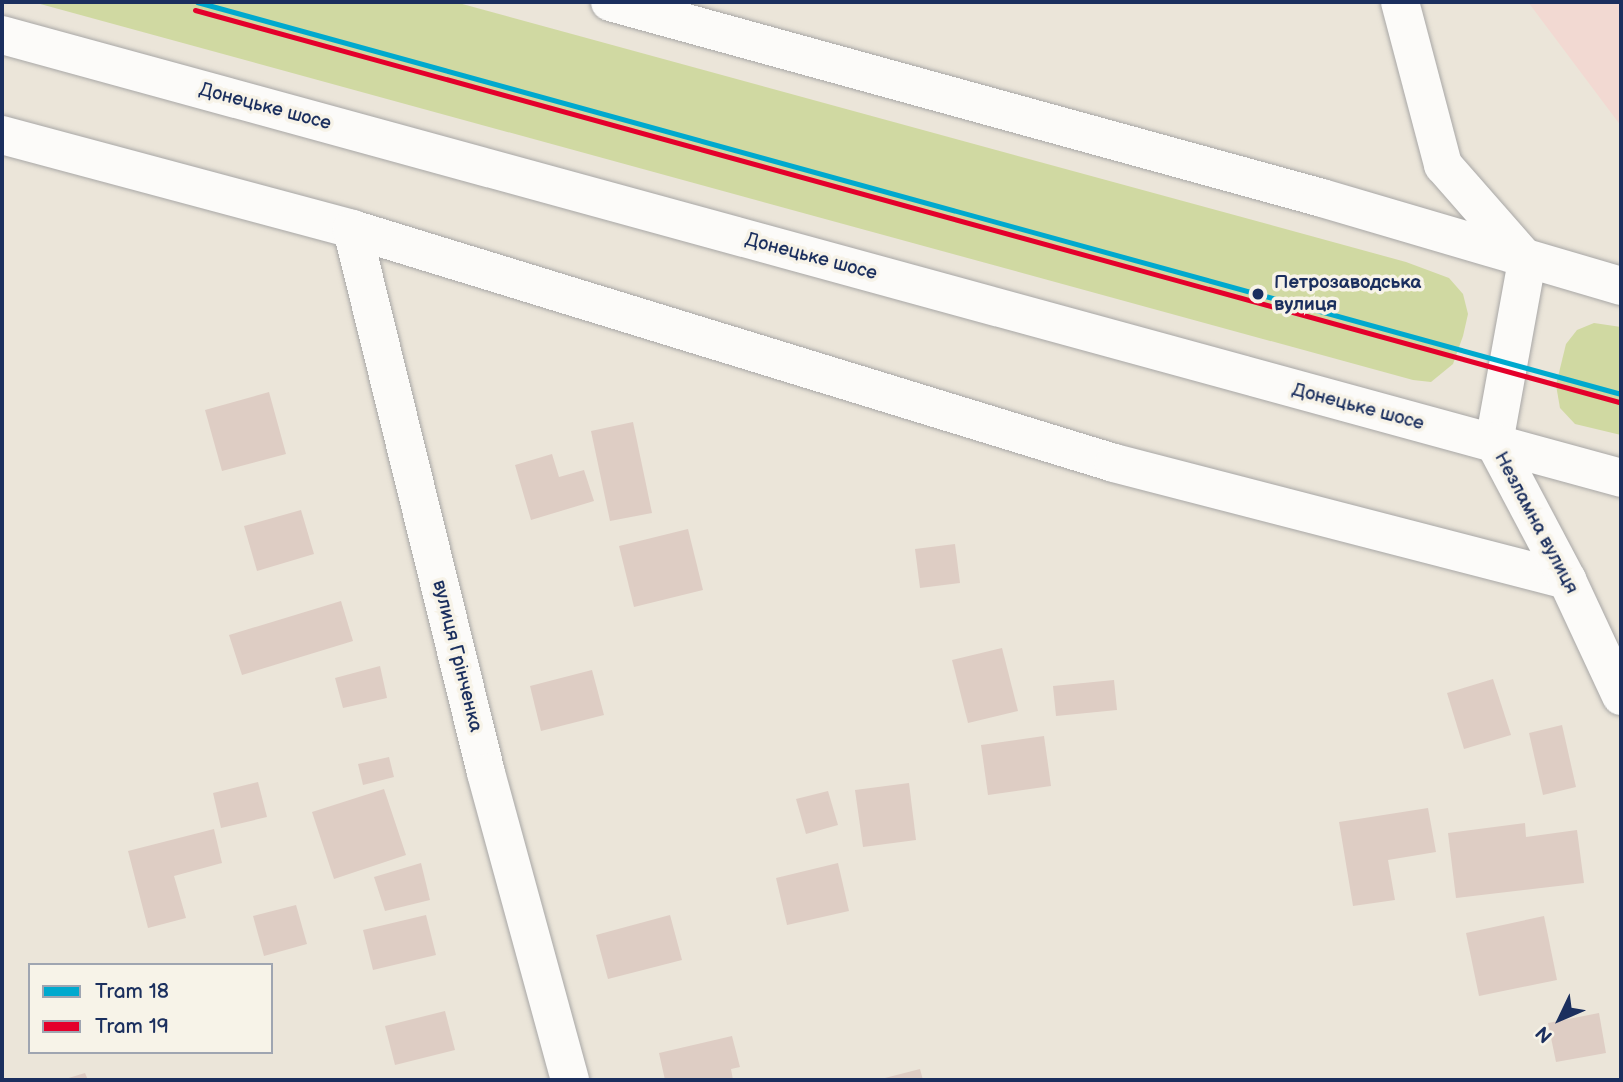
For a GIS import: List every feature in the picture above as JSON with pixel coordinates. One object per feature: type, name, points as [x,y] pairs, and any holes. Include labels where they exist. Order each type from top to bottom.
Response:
[{"type":"main road","points":[[610,2],[1322,198],[1527,261],[1621,286]]},
{"type":"main road","points":[[1400,2],[1443,165],[1527,261]]},
{"type":"main road","name":"Донецьке шосе","points":[[2,34],[1621,478]]},
{"type":"main road","points":[[2,135],[352,229],[1114,463],[1567,580]]},
{"type":"main road","name":"вулиця Грінченка","points":[[352,229],[486,773],[570,1080]]},
{"type":"main road","name":"Незламна вулиця","points":[[1527,261],[1494,442],[1567,580],[1621,696]]},
{"type":"shaded area","points":[[1528,2],[1621,2],[1621,126]]},
{"type":"green space","points":[[33,2],[455,2],[1406,262],[1449,278],[1463,294],[1468,314],[1453,364],[1431,382],[1413,380]]},
{"type":"green space","points":[[1594,323],[1621,327],[1621,435],[1575,424],[1560,408],[1556,385],[1566,344],[1577,330]]},
{"type":"building","points":[[269,392],[286,454],[222,471],[205,410]]},
{"type":"building","points":[[633,422],[652,513],[610,521],[591,431]]},
{"type":"building","points":[[552,454],[559,477],[584,470],[594,501],[531,520],[515,465]]},
{"type":"building","points":[[301,510],[314,554],[257,571],[244,526]]},
{"type":"building","points":[[688,529],[703,590],[634,607],[619,546]]},
{"type":"building","points":[[955,544],[960,583],[920,588],[915,549]]},
{"type":"building","points":[[341,601],[353,641],[242,675],[229,635]]},
{"type":"building","points":[[1002,648],[1018,711],[968,723],[952,660]]},
{"type":"building","points":[[380,666],[387,698],[343,708],[335,678]]},
{"type":"building","points":[[592,670],[604,715],[541,731],[530,686]]},
{"type":"building","points":[[1493,679],[1511,735],[1464,749],[1447,693]]},
{"type":"building","points":[[1114,680],[1117,710],[1056,716],[1053,686]]},
{"type":"building","points":[[1562,725],[1576,787],[1543,795],[1529,733]]},
{"type":"building","points":[[1044,736],[1051,786],[988,795],[981,745]]},
{"type":"building","points":[[389,757],[394,777],[363,785],[358,764]]},
{"type":"building","points":[[258,782],[267,817],[221,828],[213,793]]},
{"type":"building","points":[[909,783],[916,840],[863,847],[855,790]]},
{"type":"building","points":[[384,789],[406,855],[334,879],[312,812]]},
{"type":"building","points":[[828,791],[838,825],[806,834],[796,799]]},
{"type":"building","points":[[1428,808],[1436,852],[1388,860],[1395,900],[1353,906],[1339,822]]},
{"type":"building","points":[[1525,823],[1526,837],[1577,830],[1584,883],[1456,898],[1448,833]]},
{"type":"building","points":[[214,829],[222,863],[174,876],[186,918],[148,928],[128,851]]},
{"type":"building","points":[[421,863],[430,900],[385,911],[374,877]]},
{"type":"building","points":[[838,863],[849,911],[787,925],[776,878]]},
{"type":"building","points":[[296,905],[307,944],[264,956],[253,916]]},
{"type":"building","points":[[426,915],[436,955],[373,970],[363,930]]},
{"type":"building","points":[[670,915],[682,960],[608,979],[596,935]]},
{"type":"building","points":[[1544,916],[1557,980],[1479,996],[1466,933]]},
{"type":"building","points":[[445,1011],[455,1050],[395,1065],[385,1026]]},
{"type":"building","points":[[1599,1013],[1606,1053],[1556,1062],[1548,1023]]},
{"type":"building","points":[[732,1036],[740,1067],[731,1069],[733,1080],[665,1080],[659,1053]]},
{"type":"building","points":[[920,1069],[923,1080],[881,1080],[881,1079]]},
{"type":"building","points":[[85,1073],[88,1080],[62,1080]]},
{"type":"tram line","name":"18","points":[[197,2],[1621,394]]},
{"type":"tram line","name":"19","points":[[195,10],[1619,402]]},
{"type":"place","name":"Петрозаводська вулиця","points":[[1258,294]]}]
